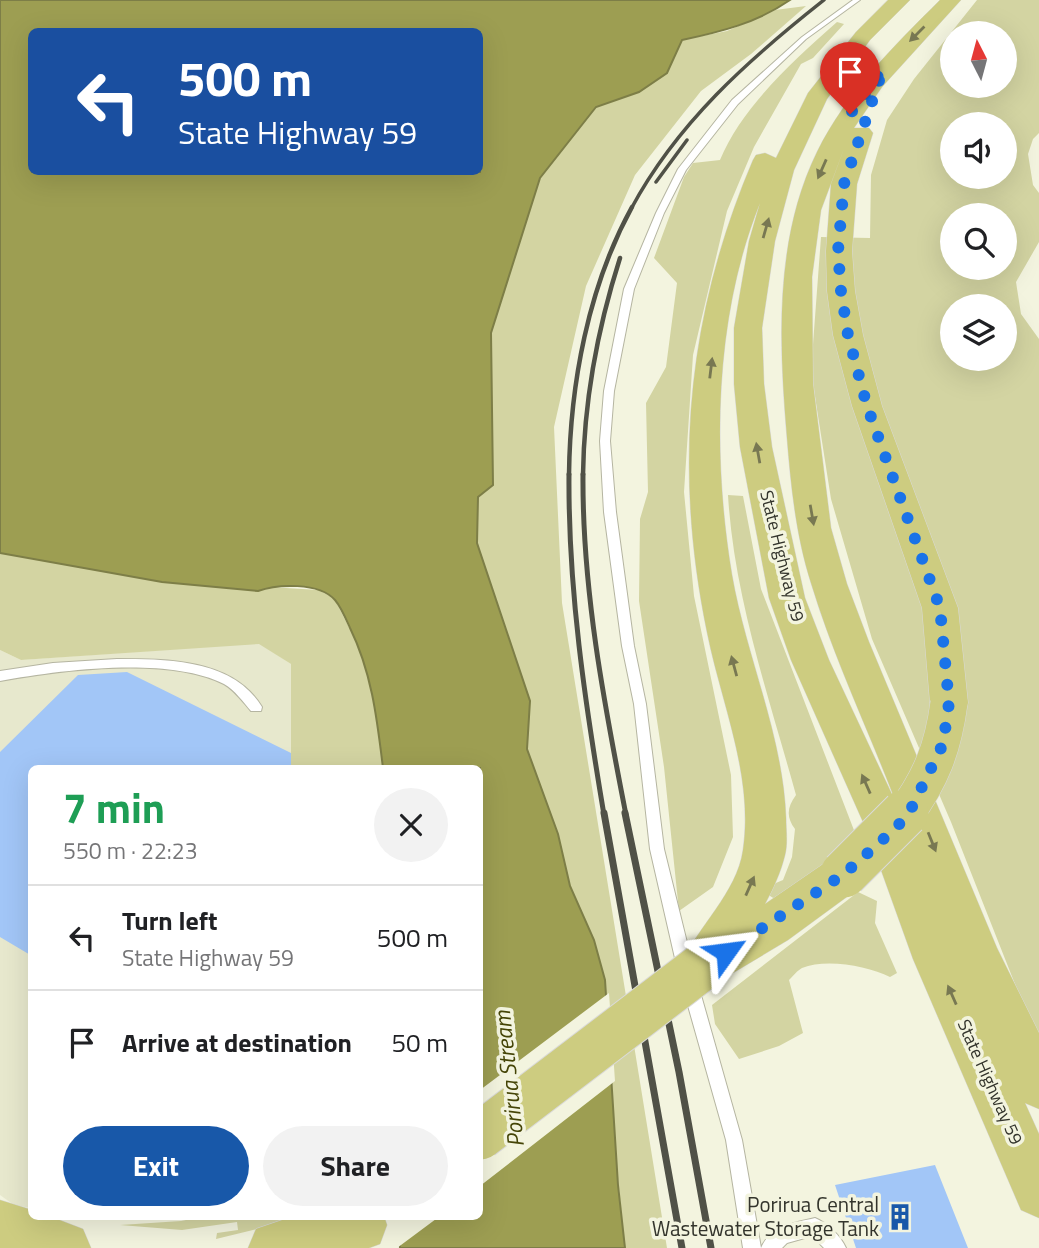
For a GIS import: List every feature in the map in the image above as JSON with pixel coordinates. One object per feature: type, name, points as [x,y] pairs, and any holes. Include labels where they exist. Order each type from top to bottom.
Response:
[{"type":"main road","name":"State Highway 59","points":[[900,0],[863,36],[816,98],[782,170],[762,241],[748,328],[749,384],[756,447],[788,598],[810,660],[888,831],[936,959],[1039,1192]]},
{"type":"main road","points":[[951,0],[883,69],[861,96],[839,132],[817,180],[804,237],[797,308],[796,376],[810,512],[820,555],[856,661],[902,766],[987,978],[1039,1084]]},
{"type":"main road","points":[[703,966],[746,896],[764,854],[766,811],[764,784],[725,632],[709,539],[707,398],[718,310],[740,218],[786,116],[837,48],[863,36]]},
{"type":"main road","points":[[483,1134],[703,966],[772,925],[844,874],[897,827],[911,809],[943,744],[949,703],[940,608],[867,406],[848,335],[841,291],[838,251],[844,184],[883,69]]},
{"type":"main road","points":[[0,1226],[64,1248]]},
{"type":"main road","points":[[275,1248],[359,1230]]},
{"type":"lane","points":[[752,1248],[734,1140],[674,931],[657,849],[640,704],[628,646],[610,512],[605,442],[609,391],[629,289],[660,213],[682,169],[734,102],[804,38],[858,0]]},
{"type":"lane","points":[[0,676],[43,670],[155,662],[190,668],[230,681],[256,707]]},
{"type":"lane","points":[[770,1248],[782,1235],[815,1227],[837,1248]]},
{"type":"shaded area","points":[[259,643],[291,664],[291,765],[28,765],[28,1207],[14,1205],[0,1195],[0,650],[21,660]]},
{"type":"green space","points":[[0,0],[28,28],[28,175],[34,175],[270,587],[318,590],[334,598],[361,651],[374,690],[383,765],[291,765],[291,664],[259,644],[21,660],[0,650]]},
{"type":"green space","points":[[977,0],[1039,0],[1039,133],[1033,139],[1028,154],[1033,185],[1039,193],[1039,242],[1016,282],[1021,314],[1039,339],[1039,1034],[1024,1007],[951,822],[872,639],[831,499],[811,371],[821,237],[870,238],[871,175],[887,120],[940,46],[940,98],[1017,98],[1017,21],[960,21]]},
{"type":"green space","points":[[806,6],[751,54],[701,91],[635,175],[586,286],[554,427],[562,603],[667,1248],[625,1248],[594,940],[570,886],[558,834],[527,749],[530,701],[477,543],[478,497],[493,484],[491,333],[540,178],[596,107],[639,92],[667,73],[682,40],[727,31],[775,10]]},
{"type":"green space","points":[[837,22],[844,24],[813,58],[801,64],[754,147],[727,211],[693,355],[684,492],[694,596],[731,775],[733,837],[713,887],[679,911],[664,767],[639,601],[640,519],[648,492],[646,403],[666,367],[677,283],[654,258],[684,177],[693,163],[720,160],[755,103],[787,68]]},
{"type":"green space","points":[[728,495],[743,496],[761,589],[857,838],[781,903],[767,894],[771,885],[783,880],[792,857],[795,829],[789,812],[796,795],[745,609],[737,571]]},
{"type":"green space","points":[[858,892],[877,901],[875,923],[897,973],[890,977],[859,967],[835,964],[802,968],[789,980],[803,1033],[779,1046],[739,1059],[715,1024],[712,1005]]},
{"type":"green space","points":[[286,1220],[216,1239],[217,1233],[238,1230],[237,1222],[182,1230],[120,1225],[181,1221]]},
{"type":"water","name":"Porirua Stream","points":[[0,0],[790,0],[751,21],[682,40],[667,73],[639,92],[596,107],[540,178],[491,333],[493,485],[478,497],[477,543],[530,701],[527,749],[558,834],[570,886],[594,940],[605,980],[618,1185],[625,1248],[400,1248],[397,1220],[483,1220],[483,765],[383,765],[376,714],[364,662],[343,613],[328,594],[298,586],[258,591],[162,582],[0,553]]},
{"type":"pier","points":[[609,993],[615,1081],[483,1184],[483,1088]]},
{"type":"pier","points":[[394,1220],[435,1220],[397,1248]]},
{"type":"building","points":[[127,672],[291,753],[291,765],[28,765],[28,954],[0,937],[0,752],[78,675]]},
{"type":"building","name":"Porirua Central Wastewater Storage Tank","points":[[935,1165],[968,1248],[856,1248],[835,1185]]},
{"type":"railway","points":[[631,209],[670,148],[716,95],[768,46],[824,0]]},
{"type":"railway","points":[[656,182],[687,140]]},
{"type":"railway","points":[[569,475],[573,406],[584,337],[604,270],[631,209]]},
{"type":"railway","points":[[583,475],[593,365],[620,258]]},
{"type":"railway","points":[[569,475],[575,603],[584,688],[604,815]]},
{"type":"railway","points":[[583,475],[590,602],[602,688],[626,815]]},
{"type":"railway","points":[[604,813],[682,1248]]},
{"type":"railway","points":[[625,813],[679,1072],[711,1248]]},
{"type":"place","name":"Porirua Central Wastewater Storage Tank","points":[[900,1217]]},
{"type":"route","points":[[726,952],[772,925],[844,874],[897,827],[911,809],[943,744],[949,703],[940,608],[867,406],[848,335],[841,291],[838,251],[844,184],[883,69],[850,114]]}]
